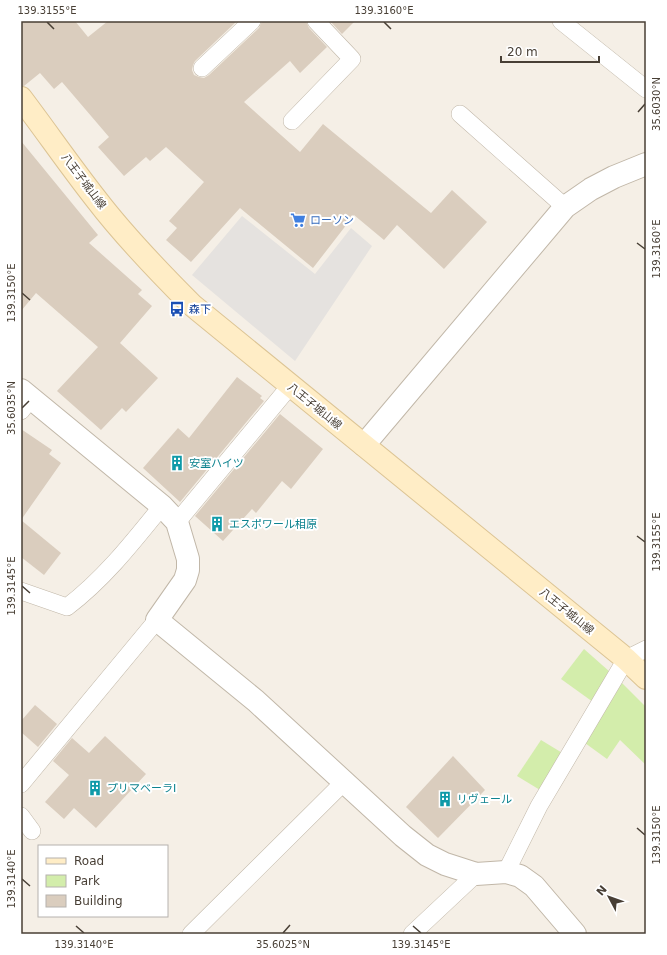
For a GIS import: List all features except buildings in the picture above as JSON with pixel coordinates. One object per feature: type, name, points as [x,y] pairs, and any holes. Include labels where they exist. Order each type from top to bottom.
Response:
[{"type":"main road","name":"八王子城山線","points":[[21,98],[96,199],[154,267],[192,305],[626,659],[646,678]]},
{"type":"street","points":[[364,445],[565,207],[591,189],[614,177],[646,164]]},
{"type":"street","points":[[24,400],[162,506],[177,522],[188,559],[188,570],[185,580],[158,620],[256,700],[403,836],[427,855],[445,864],[476,874],[506,872],[520,876],[534,886],[575,934]]},
{"type":"lane","points":[[202,68],[252,21]]},
{"type":"lane","points":[[292,121],[352,59],[316,21]]},
{"type":"lane","points":[[561,21],[646,89]]},
{"type":"lane","points":[[460,114],[565,207]]},
{"type":"lane","points":[[177,522],[290,386]]},
{"type":"lane","points":[[21,591],[67,607],[82,596],[120,558],[162,506]]},
{"type":"lane","points":[[21,784],[158,620]]},
{"type":"lane","points":[[506,872],[539,806],[626,659],[646,649]]},
{"type":"lane","points":[[191,934],[344,782]]},
{"type":"lane","points":[[21,816],[32,831]]},
{"type":"lane","points":[[412,934],[476,874]]},
{"type":"green space","points":[[584,649],[610,672],[593,702],[561,679]]},
{"type":"green space","points":[[622,683],[646,707],[646,765],[620,740],[607,759],[585,743]]},
{"type":"green space","points":[[541,740],[564,754],[540,790],[517,776]]},
{"type":"shaded area","points":[[242,216],[315,274],[351,228],[372,246],[295,361],[192,275]]},
{"type":"place","name":"ローソン","points":[[298,220]]},
{"type":"place","name":"森下","points":[[177,309]]},
{"type":"place","name":"安室ハイツ","points":[[177,463]]},
{"type":"place","name":"エスポワール相原","points":[[217,524]]},
{"type":"place","name":"プリマベーラⅠ","points":[[95,788]]},
{"type":"place","name":"リヴェール","points":[[445,799]]}]
